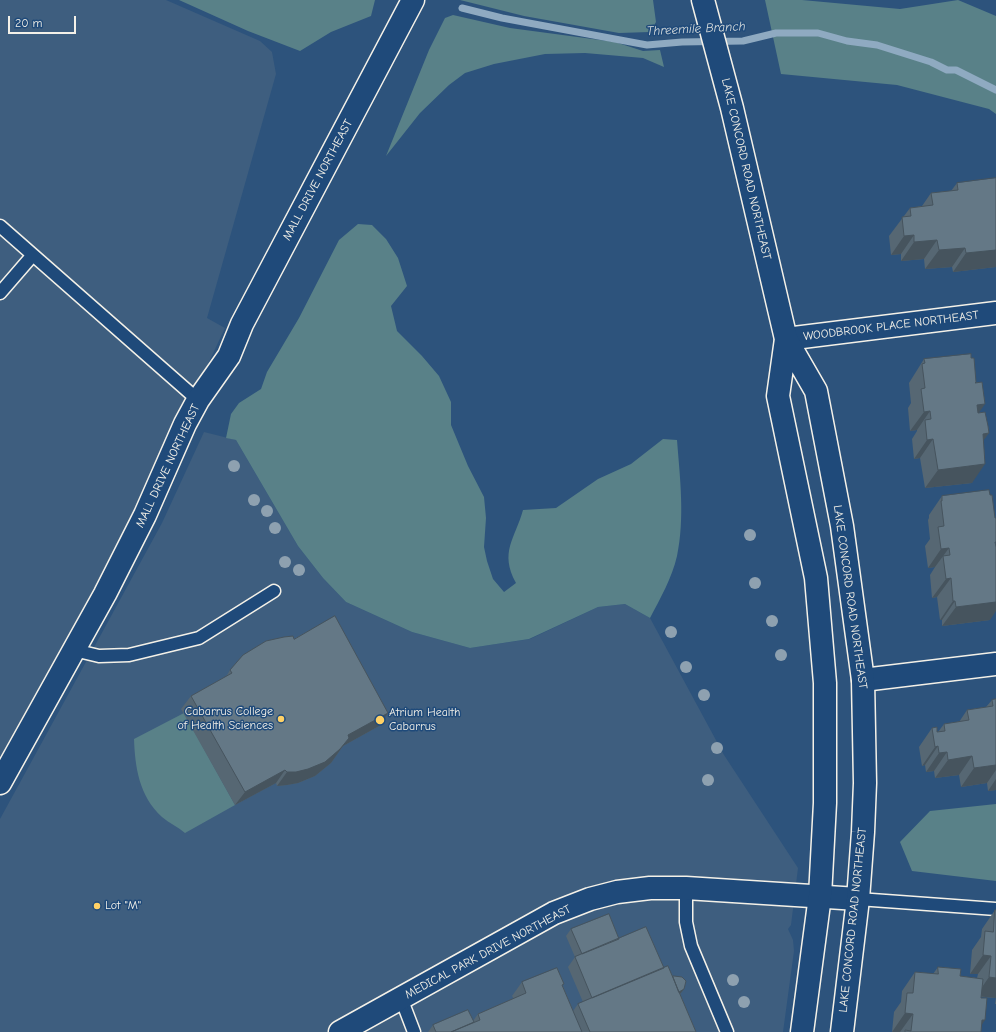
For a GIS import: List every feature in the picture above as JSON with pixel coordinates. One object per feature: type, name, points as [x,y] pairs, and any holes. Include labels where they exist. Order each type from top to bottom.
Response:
[{"type":"street","name":"MALL DRIVE NORTHEAST","points":[[0,783],[105,594],[145,515],[185,424],[198,400],[229,356],[242,324],[413,0]]},
{"type":"street","name":"LAKE CONCORD ROAD NORTHEAST","points":[[703,0],[724,78],[786,339],[816,391],[842,526],[863,680],[865,783],[858,899],[842,1032]]},
{"type":"street","name":"WOODBROOK PLACE NORTHEAST","points":[[786,339],[996,313]]},
{"type":"street","name":"LAKE CONCORD ROAD NORTHEAST","points":[[786,339],[778,396],[816,578],[826,683],[826,803],[820,896],[802,1032]]},
{"type":"street","points":[[863,680],[996,664]]},
{"type":"street","name":"MEDICAL PARK DRIVE NORTHEAST","points":[[340,1032],[554,913],[583,902],[617,892],[650,888],[686,888],[858,899]]},
{"type":"lane","points":[[0,226],[32,256],[198,400]]},
{"type":"lane","points":[[0,293],[32,256]]},
{"type":"lane","points":[[74,650],[99,656],[129,655],[199,638],[274,591]]},
{"type":"lane","points":[[686,888],[686,922],[691,946],[727,1032]]},
{"type":"lane","points":[[858,899],[996,909]]},
{"type":"lane","points":[[401,998],[414,1032]]},
{"type":"shaded area","points":[[0,0],[166,0],[260,41],[272,52],[276,74],[207,318],[225,328],[144,499],[0,764]]},
{"type":"shaded area","name":"Atrium Health Cabarrus","points":[[204,432],[236,440],[298,546],[323,578],[346,602],[412,632],[470,648],[530,639],[598,607],[625,604],[650,618],[724,755],[798,868],[791,925],[788,929],[793,940],[794,951],[783,1032],[0,1032],[0,819],[162,523]]},
{"type":"green space","points":[[179,0],[375,0],[371,16],[331,32],[300,51],[248,31]]},
{"type":"green space","points":[[460,0],[653,0],[656,22],[650,32],[619,33],[524,16]]},
{"type":"green space","points":[[765,0],[802,0],[900,9],[958,0],[996,16],[996,114],[989,109],[897,85],[781,74]]},
{"type":"green space","points":[[453,15],[510,28],[615,42],[643,51],[660,50],[664,67],[643,58],[585,53],[545,54],[494,64],[465,73],[449,85],[420,113],[386,156],[429,50],[445,18]]},
{"type":"green space","points":[[358,224],[372,225],[386,239],[398,258],[407,286],[391,306],[397,331],[422,356],[439,376],[451,402],[451,425],[468,466],[484,497],[486,518],[484,547],[487,561],[493,579],[504,592],[516,583],[511,572],[509,554],[510,546],[523,510],[556,508],[598,479],[631,464],[663,439],[677,440],[681,498],[681,528],[677,556],[672,572],[650,618],[625,604],[598,607],[529,639],[470,648],[412,632],[346,602],[323,578],[298,546],[236,440],[226,438],[231,414],[239,403],[261,389],[267,372],[299,318],[339,240]]},
{"type":"green space","points":[[184,713],[235,805],[185,833],[162,817],[148,800],[143,790],[137,770],[134,739]]},
{"type":"green space","points":[[996,804],[996,881],[912,871],[900,842],[930,811]]},
{"type":"building","points":[[996,178],[996,250],[966,253],[965,248],[939,250],[937,240],[914,242],[914,235],[904,236],[902,217],[911,216],[910,208],[933,205],[931,193],[958,190],[957,183]]},
{"type":"building","points":[[971,354],[971,358],[974,358],[975,383],[982,382],[985,404],[977,405],[978,413],[985,412],[989,433],[983,434],[985,464],[938,470],[933,439],[927,440],[925,420],[931,419],[930,411],[924,412],[921,389],[925,388],[922,364],[925,363],[924,359]]},
{"type":"building","points":[[989,490],[990,495],[992,495],[996,518],[996,602],[956,607],[955,601],[953,601],[951,578],[946,579],[943,556],[950,555],[949,548],[941,549],[938,527],[944,526],[941,501],[942,496]]},
{"type":"building","name":"Cabarrus College of Health Sciences","points":[[335,616],[388,713],[348,735],[349,738],[340,749],[325,762],[296,772],[287,772],[285,770],[245,792],[191,696],[232,673],[230,670],[243,655],[266,641],[293,636],[294,639]]},
{"type":"building","points":[[996,699],[996,765],[974,768],[972,756],[948,760],[947,752],[939,753],[938,746],[935,747],[932,728],[937,727],[937,732],[945,731],[944,724],[969,720],[967,710],[993,706],[992,700]]},
{"type":"building","points":[[995,910],[996,978],[989,977],[991,956],[983,955],[985,931],[993,932]]},
{"type":"building","points":[[609,914],[619,939],[582,954],[571,929]]},
{"type":"building","points":[[646,927],[664,968],[592,998],[575,957]]},
{"type":"building","points":[[668,966],[696,1032],[590,1032],[578,1004]]},
{"type":"building","points":[[938,967],[961,969],[960,976],[983,979],[981,998],[987,998],[985,1020],[982,1020],[981,1032],[905,1032],[905,1030],[911,1031],[913,1014],[905,1013],[907,993],[913,993],[915,972],[938,974]]},
{"type":"building","points":[[557,968],[564,984],[562,985],[582,1032],[451,1032],[480,1020],[478,1014],[526,993],[522,982]]},
{"type":"building","points":[[673,976],[682,977],[686,981],[684,989],[679,992]]},
{"type":"building","points":[[468,1010],[474,1022],[451,1032],[436,1032],[433,1025]]},
{"type":"waterway","name":"Threemile Branch","points":[[462,8],[502,18],[647,45],[682,42],[743,41],[776,33],[818,33],[847,41],[877,45],[931,62],[947,70],[956,70],[996,90]]},
{"type":"place","name":"Cabarrus College of Health Sciences","points":[[281,719]]},
{"type":"place","name":"Atrium Health Cabarrus","points":[[380,720]]},
{"type":"place","name":"Lot \"M\"","points":[[97,906]]}]
